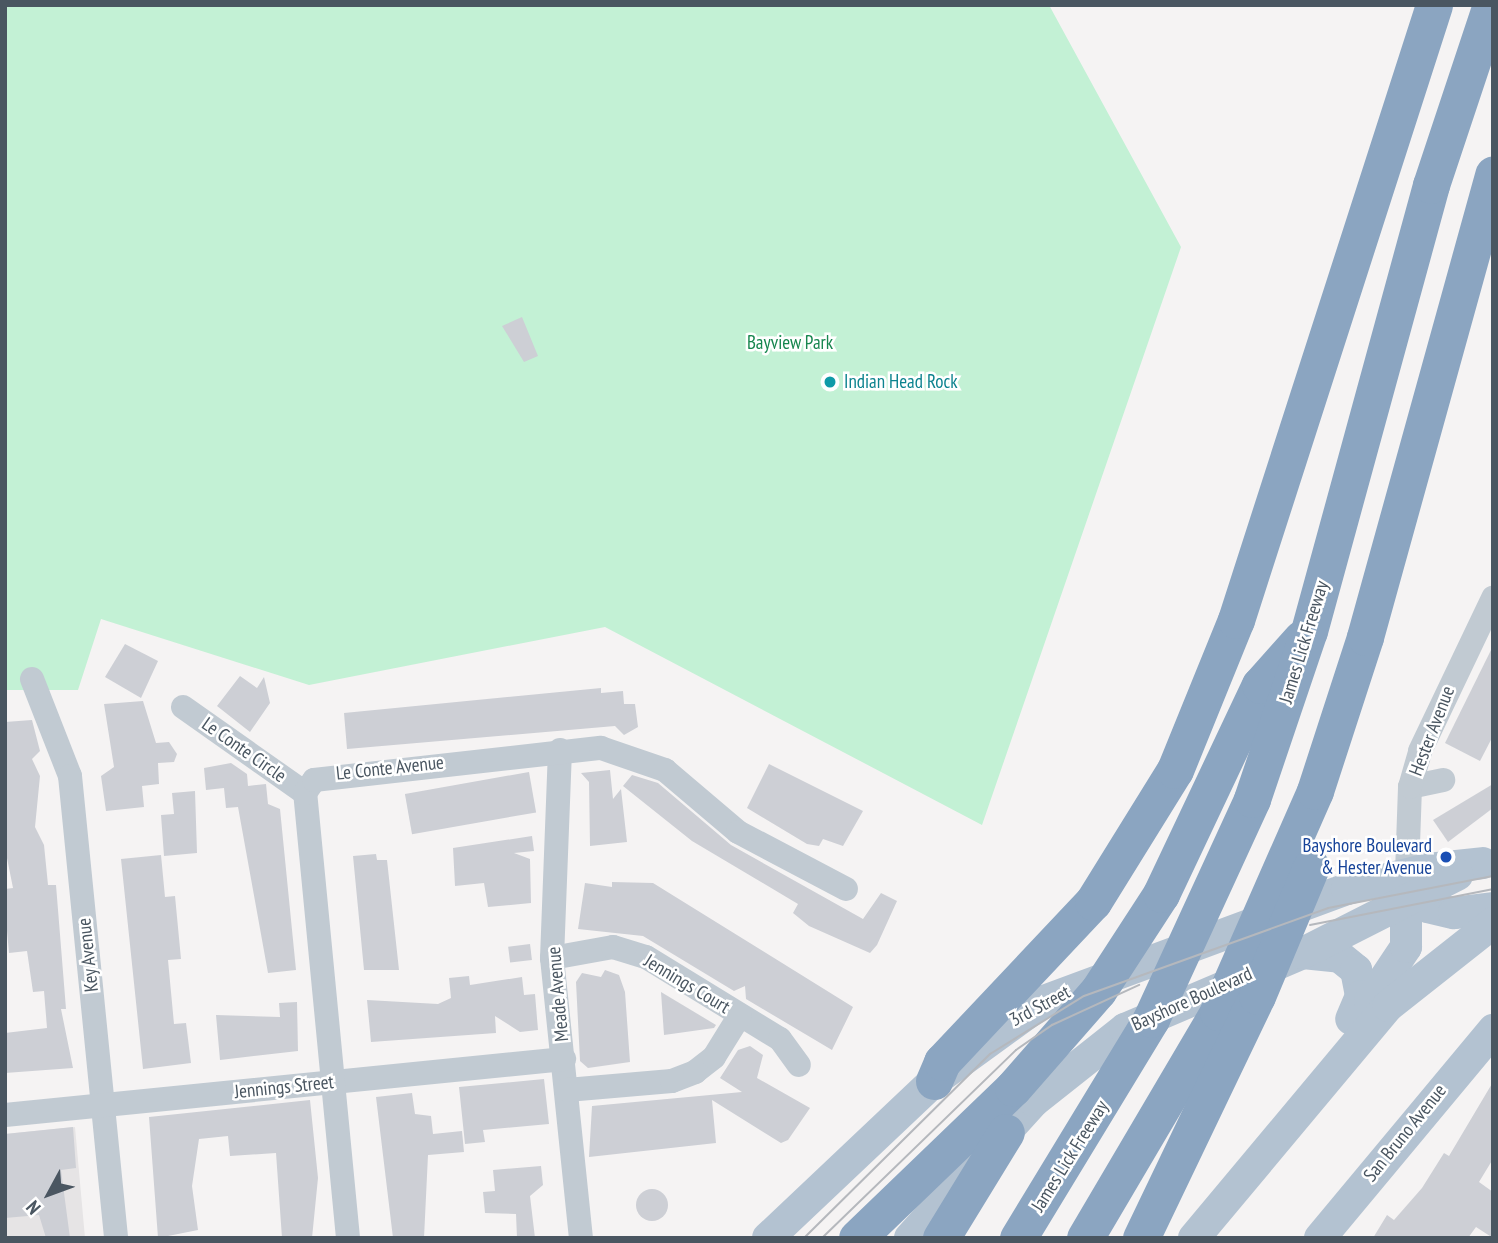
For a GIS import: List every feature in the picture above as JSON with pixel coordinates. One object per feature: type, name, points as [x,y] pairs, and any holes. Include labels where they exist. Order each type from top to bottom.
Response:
[{"type":"highway","points":[[934,1081],[942,1062],[1093,902],[1180,759],[1236,620],[1434,5]]},
{"type":"highway","name":"James Lick Freeway","points":[[1017,1238],[1112,1090],[1187,949],[1252,799],[1309,631],[1432,185],[1491,5]]},
{"type":"highway","points":[[1085,1238],[1174,1094],[1252,942],[1315,791],[1365,638],[1493,174]]},
{"type":"highway","points":[[857,1238],[1042,1058],[1098,991],[1181,856],[1260,685],[1309,631]]},
{"type":"highway","points":[[1141,1238],[1307,878],[1342,758],[1365,638]]},
{"type":"highway","points":[[941,1238],[1006,1132]]},
{"type":"main road","name":"Bayshore Boulevard","points":[[910,1238],[1060,1077],[1125,1028],[1303,953],[1355,926],[1410,889],[1488,861]]},
{"type":"main road","name":"3rd Street","points":[[768,1238],[934,1081],[1044,1001],[1376,881],[1410,889]]},
{"type":"main road","points":[[1194,1238],[1401,959],[1410,889],[1441,911],[1493,908]]},
{"type":"main road","points":[[1249,1167],[1308,1109],[1416,978],[1493,923]]},
{"type":"main road","points":[[1303,953],[1340,957],[1361,982],[1348,1027]]},
{"type":"main road","name":"San Bruno Avenue","points":[[1320,1238],[1488,1042]]},
{"type":"street","name":"Hester Avenue","points":[[1410,889],[1410,787],[1433,718],[1492,601]]},
{"type":"street","name":"Key Avenue","points":[[32,680],[70,776],[116,1238]]},
{"type":"street","name":"Le Conte Circle","points":[[183,707],[305,793]]},
{"type":"street","name":"Le Conte Avenue","points":[[305,793],[327,774],[601,748],[666,770],[738,832],[846,889]]},
{"type":"street","name":"Meade Avenue","points":[[560,750],[552,958],[581,1238]]},
{"type":"street","points":[[1410,787],[1443,780]]},
{"type":"street","points":[[305,793],[348,1238]]},
{"type":"street","name":"Jennings Court","points":[[552,958],[624,950],[780,1039],[799,1065]]},
{"type":"street","name":"Jennings Court","points":[[567,1090],[672,1081],[695,1072],[714,1057],[740,1015]]},
{"type":"street","name":"Jennings Street","points":[[5,1115],[564,1059]]},
{"type":"shaded area","points":[[75,1127],[85,1238],[5,1238],[5,1134]]},
{"type":"green space","name":"Bayview Park","points":[[5,5],[1049,5],[1181,247],[982,825],[605,627],[309,685],[101,619],[78,690],[5,690]]},
{"type":"building","points":[[522,317],[538,356],[524,362],[502,326]]},
{"type":"building","points":[[125,644],[158,661],[141,698],[105,677]]},
{"type":"building","points":[[1493,646],[1493,736],[1480,761],[1445,743]]},
{"type":"building","points":[[240,676],[257,688],[264,677],[270,703],[250,732],[217,706]]},
{"type":"building","points":[[601,688],[601,693],[623,691],[624,704],[635,704],[638,727],[624,735],[615,726],[347,749],[344,713]]},
{"type":"building","points":[[143,701],[156,743],[169,742],[177,754],[174,762],[158,763],[159,784],[142,786],[144,807],[106,811],[101,776],[114,767],[104,704]]},
{"type":"building","points":[[32,720],[40,751],[32,759],[40,776],[35,827],[44,845],[48,885],[56,885],[66,1009],[61,1009],[73,1068],[5,1073],[5,1033],[47,1028],[44,991],[33,992],[27,951],[9,953],[7,931],[5,889],[13,888],[5,848],[5,722]]},
{"type":"building","points":[[231,763],[247,774],[248,786],[266,784],[268,804],[280,809],[296,970],[268,973],[238,807],[226,808],[224,788],[206,790],[204,768]]},
{"type":"building","points":[[769,764],[863,811],[843,846],[823,839],[819,846],[807,844],[747,808]]},
{"type":"building","points":[[610,770],[613,799],[621,789],[627,842],[590,846],[589,782],[581,773]]},
{"type":"building","points":[[529,772],[536,812],[412,834],[405,794]]},
{"type":"building","points":[[632,775],[658,783],[731,845],[863,919],[881,893],[897,901],[877,945],[870,953],[809,926],[793,913],[798,904],[692,841],[623,786]]},
{"type":"building","points":[[1493,784],[1493,808],[1448,842],[1433,820]]},
{"type":"building","points":[[195,791],[197,853],[164,856],[161,815],[174,814],[172,793]]},
{"type":"building","points":[[532,836],[534,851],[514,853],[530,859],[531,903],[488,907],[484,883],[455,886],[453,848]]},
{"type":"building","points":[[376,854],[377,860],[387,860],[399,970],[364,970],[353,856]]},
{"type":"building","points":[[161,855],[165,897],[175,896],[181,959],[168,960],[174,1024],[186,1023],[191,1063],[143,1069],[121,859]]},
{"type":"building","points":[[612,882],[653,883],[853,1007],[832,1050],[746,999],[745,986],[734,991],[643,936],[578,929],[585,883],[612,887]]},
{"type":"building","points":[[530,944],[532,960],[510,963],[508,947]]},
{"type":"building","points":[[605,970],[619,975],[625,992],[630,1062],[588,1068],[580,1061],[576,982],[582,973],[601,977]]},
{"type":"building","points":[[469,976],[470,985],[522,977],[524,995],[535,994],[538,1030],[520,1032],[495,1016],[496,1033],[371,1042],[367,1000],[438,1004],[451,998],[449,978]]},
{"type":"building","points":[[661,992],[716,1025],[714,1028],[664,1035]]},
{"type":"building","points":[[297,1002],[298,1051],[220,1060],[216,1015],[280,1017],[279,1003]]},
{"type":"building","points":[[750,1046],[763,1055],[757,1078],[810,1108],[788,1140],[781,1143],[712,1100],[716,1143],[589,1157],[592,1106],[742,1092],[720,1078],[738,1050]]},
{"type":"building","points":[[544,1079],[549,1124],[483,1130],[485,1142],[465,1144],[459,1087]]},
{"type":"building","points":[[1493,1082],[1493,1159],[1479,1182],[1493,1192],[1493,1238],[1476,1227],[1468,1238],[1373,1238],[1387,1215],[1394,1220],[1422,1188],[1444,1153],[1449,1156]]},
{"type":"building","points":[[412,1093],[415,1114],[431,1116],[433,1134],[462,1131],[464,1152],[428,1155],[424,1238],[393,1238],[376,1097]]},
{"type":"building","points":[[310,1100],[318,1178],[312,1238],[282,1238],[276,1153],[230,1156],[228,1136],[199,1139],[192,1186],[198,1230],[158,1238],[149,1117]]},
{"type":"building","points":[[73,1127],[76,1168],[61,1170],[70,1238],[46,1238],[39,1215],[5,1218],[5,1134]]},
{"type":"building","points":[[541,1166],[543,1185],[530,1196],[535,1238],[517,1238],[516,1214],[485,1213],[483,1192],[495,1191],[493,1170]]},
{"type":"building","points":[[652,1189],[663,1194],[668,1205],[663,1216],[652,1221],[641,1216],[636,1205],[641,1194]]},
{"type":"tram line","points":[[804,1238],[990,1054],[1084,996],[1328,908],[1493,876]]},
{"type":"tram line","points":[[1310,925],[1493,889]]},
{"type":"tram line","points":[[822,1238],[1016,1050],[1052,1025],[1139,985]]},
{"type":"place","name":"Indian Head Rock","points":[[830,382]]},
{"type":"place","name":"Bayshore Boulevard & Hester Avenue","points":[[1446,857]]}]
